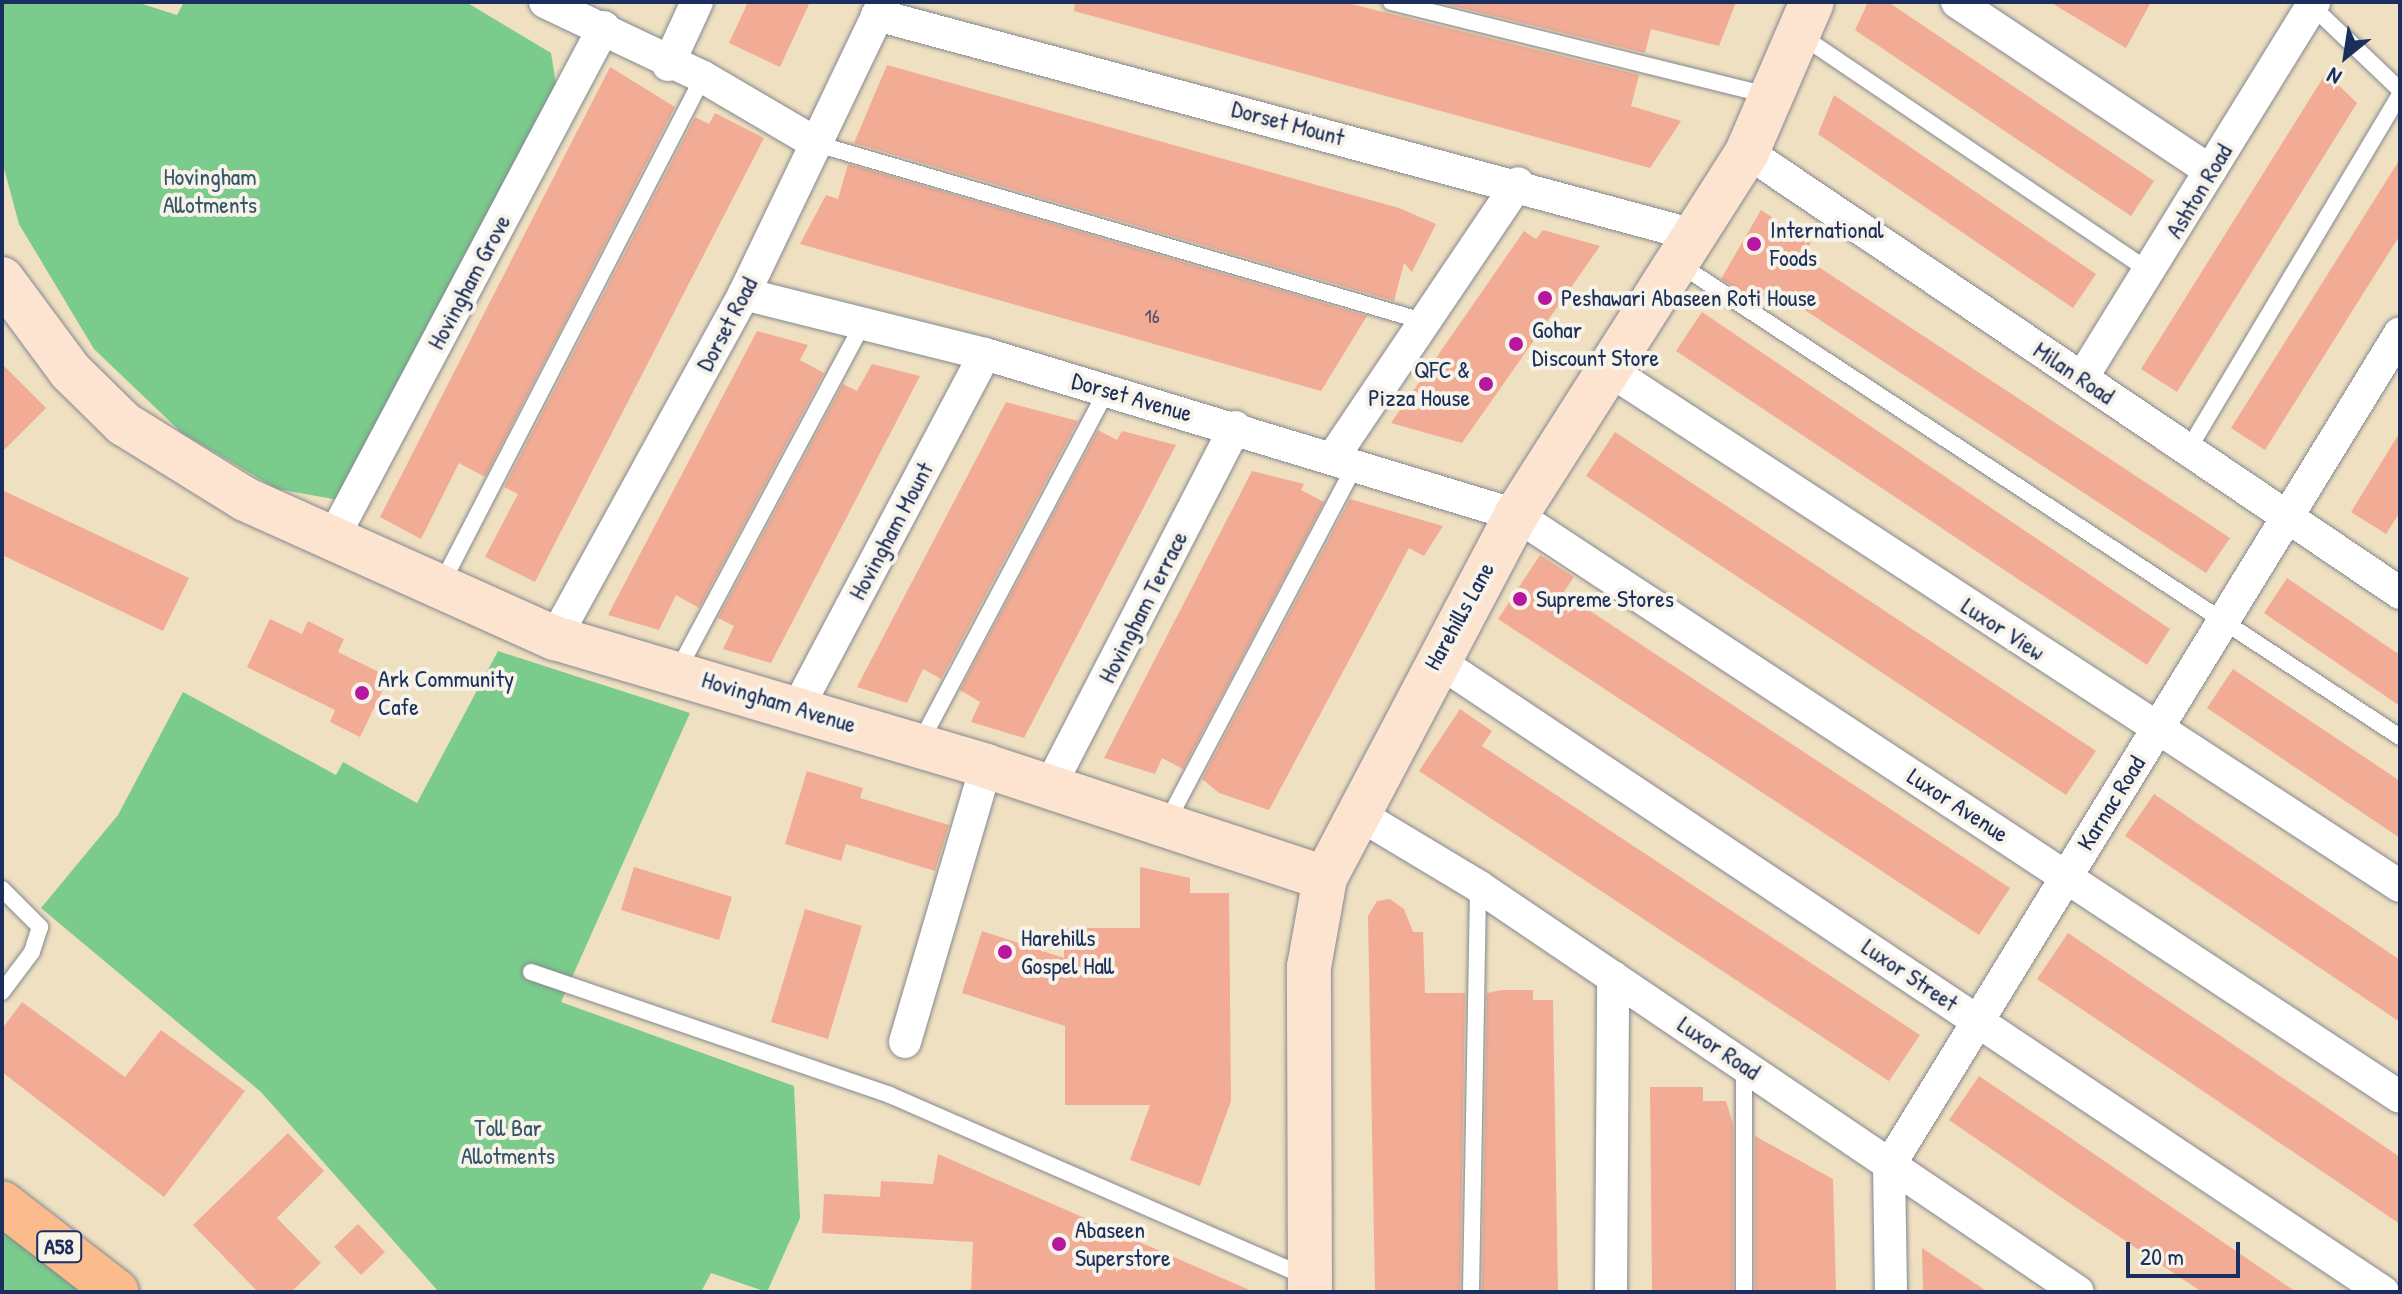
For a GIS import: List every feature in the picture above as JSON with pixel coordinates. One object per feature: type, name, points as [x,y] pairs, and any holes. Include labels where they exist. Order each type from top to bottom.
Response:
[{"type":"main road","name":"A58","points":[[2,1203],[117,1292]]},
{"type":"street","points":[[545,2],[604,27],[668,65],[703,77],[817,144]]},
{"type":"street","points":[[668,65],[697,2]]},
{"type":"street","points":[[1957,2],[2210,171]]},
{"type":"street","name":"Ashton Road","points":[[2082,378],[2313,4]]},
{"type":"street","name":"Dorset Road","points":[[555,638],[744,294],[880,8]]},
{"type":"street","name":"Dorset Mount","points":[[880,8],[1518,183],[1688,250]]},
{"type":"street","name":"Harehills Lane","points":[[1310,1285],[1309,967],[1325,878],[1355,812],[1435,659],[1516,515],[1688,250],[1747,152],[1776,98],[1807,19]]},
{"type":"street","name":"Hovingham Grove","points":[[334,536],[604,27]]},
{"type":"street","name":"Milan Road","points":[[1747,152],[2399,590]]},
{"type":"street","points":[[1345,460],[1426,322],[1518,183]]},
{"type":"street","name":"Hovingham Avenue","points":[[2,279],[70,371],[124,424],[245,499],[442,583],[555,638],[678,670],[798,707],[1166,822],[1325,878]]},
{"type":"street","name":"Dorset Avenue","points":[[744,294],[985,354],[1345,460],[1516,515]]},
{"type":"street","name":"Karnac Road","points":[[1889,1166],[2400,333]]},
{"type":"street","name":"Hovingham Mount","points":[[798,707],[985,354]]},
{"type":"street","name":"Luxor View","points":[[1609,370],[2156,730],[2400,886]]},
{"type":"street","name":"Hovingham Terrace","points":[[1050,786],[1235,427]]},
{"type":"street","name":"Luxor Avenue","points":[[1516,515],[2400,1097]]},
{"type":"street","name":"Luxor Street","points":[[1435,659],[2383,1292]]},
{"type":"street","points":[[905,1042],[986,766]]},
{"type":"street","name":"Luxor Road","points":[[1355,812],[1478,886],[1744,1063],[1889,1166],[2078,1292]]},
{"type":"street","points":[[1611,1292],[1613,977]]},
{"type":"street","points":[[1889,1166],[1891,1292]]},
{"type":"lane","points":[[1391,2],[1776,98]]},
{"type":"lane","points":[[2188,450],[2400,92],[2313,4]]},
{"type":"lane","points":[[1807,19],[2150,272]]},
{"type":"lane","points":[[442,583],[703,77]]},
{"type":"lane","points":[[817,144],[1426,322]]},
{"type":"lane","points":[[1688,250],[2223,621],[2400,737]]},
{"type":"lane","points":[[678,670],[864,322]]},
{"type":"lane","points":[[919,745],[1107,390]]},
{"type":"lane","points":[[1166,822],[1345,460]]},
{"type":"lane","points":[[1471,1292],[1478,886]]},
{"type":"lane","points":[[2,889],[40,927],[32,952],[2,992]]},
{"type":"lane","points":[[531,972],[890,1095],[1310,1285]]},
{"type":"lane","points":[[1744,1063],[1744,1292]]},
{"type":"green space","name":"Hovingham Allotments","points":[[2,2],[136,2],[177,15],[184,2],[466,2],[551,53],[556,84],[339,500],[277,489],[182,433],[94,349],[19,224],[2,161]]},
{"type":"green space","name":"Toll Bar Allotments","points":[[498,651],[690,713],[561,1002],[794,1086],[800,1218],[767,1292],[711,1273],[701,1292],[439,1292],[261,1092],[41,908],[118,815],[183,692],[336,775],[343,762],[417,803]]},
{"type":"green space","points":[[2,1224],[27,1245],[80,1292],[2,1292]]},
{"type":"building","points":[[748,2],[810,2],[780,67],[729,43]]},
{"type":"building","points":[[1075,2],[1343,2],[1639,75],[1631,106],[1681,121],[1650,168],[1074,11]]},
{"type":"building","points":[[1437,2],[1736,2],[1719,46],[1651,29],[1645,53]]},
{"type":"building","points":[[1868,2],[1888,2],[2154,181],[2131,216],[1855,30]]},
{"type":"building","points":[[2050,2],[2151,2],[2126,48]]},
{"type":"building","points":[[887,65],[1399,208],[1436,224],[1412,272],[1404,263],[1394,301],[854,143]]},
{"type":"building","points":[[610,67],[675,107],[485,477],[459,463],[421,539],[380,517]]},
{"type":"building","points":[[2326,73],[2357,103],[2177,392],[2141,369]]},
{"type":"building","points":[[1834,95],[2096,274],[2073,308],[1818,134]]},
{"type":"building","points":[[715,113],[764,138],[535,582],[485,557],[518,494],[504,487],[695,117],[709,124]]},
{"type":"building","points":[[2400,159],[2400,235],[2265,450],[2231,428]]},
{"type":"building","points":[[848,164],[1367,316],[1321,391],[800,244],[826,195],[838,199]]},
{"type":"building","points":[[1761,210],[1811,243],[1802,256],[2230,538],[2206,573],[1771,288],[1760,304],[1721,279]]},
{"type":"building","points":[[1543,230],[1600,246],[1462,443],[1391,423],[1524,231],[1536,239]]},
{"type":"building","points":[[1702,312],[2170,629],[2147,665],[1676,351]]},
{"type":"building","points":[[757,331],[808,345],[800,360],[824,373],[699,608],[676,595],[659,630],[608,615]]},
{"type":"building","points":[[2,364],[46,408],[2,452]]},
{"type":"building","points":[[872,364],[920,376],[771,663],[723,649],[734,626],[718,618],[843,384],[857,391]]},
{"type":"building","points":[[1006,402],[1078,421],[941,679],[923,669],[907,703],[857,687]]},
{"type":"building","points":[[1098,430],[1117,440],[1122,431],[1176,445],[1024,738],[971,722],[980,702],[960,690]]},
{"type":"building","points":[[1615,432],[2096,751],[2066,795],[1586,476]]},
{"type":"building","points":[[2400,432],[2400,512],[2386,534],[2351,512]]},
{"type":"building","points":[[1252,471],[1304,484],[1301,490],[1324,502],[1183,769],[1162,758],[1155,774],[1104,758]]},
{"type":"building","points":[[2,490],[189,578],[163,631],[2,555]]},
{"type":"building","points":[[1350,499],[1443,526],[1424,556],[1409,548],[1269,810],[1219,793],[1202,779]]},
{"type":"building","points":[[1540,555],[1574,577],[1563,593],[2010,888],[1979,935],[1498,619]]},
{"type":"building","points":[[2287,578],[2400,655],[2400,706],[2264,613]]},
{"type":"building","points":[[270,619],[302,634],[308,621],[344,639],[338,652],[389,677],[360,737],[330,722],[335,710],[247,667]]},
{"type":"building","points":[[2233,669],[2400,781],[2400,838],[2207,708]]},
{"type":"building","points":[[1460,709],[1492,731],[1482,746],[1920,1035],[1889,1081],[1419,771]]},
{"type":"building","points":[[807,771],[863,788],[860,798],[949,825],[935,871],[846,844],[841,861],[785,844]]},
{"type":"building","points":[[2154,794],[2400,960],[2400,1022],[2125,836]]},
{"type":"building","points":[[634,867],[732,897],[719,940],[621,910]]},
{"type":"building","points":[[1140,867],[1190,878],[1190,893],[1229,893],[1231,1101],[1200,1186],[1130,1160],[1150,1105],[1065,1105],[1065,1026],[962,993],[982,931],[1064,958],[1064,928],[1140,928]]},
{"type":"building","points":[[1390,899],[1404,909],[1413,932],[1423,932],[1425,993],[1465,993],[1460,1292],[1375,1292],[1368,916],[1377,901]]},
{"type":"building","points":[[805,909],[862,926],[828,1039],[771,1022]]},
{"type":"building","points":[[2068,933],[2400,1157],[2400,1224],[2037,979]]},
{"type":"building","points":[[1533,990],[1533,1000],[1553,1000],[1558,1292],[1482,1292],[1487,993]]},
{"type":"building","points":[[22,1002],[125,1077],[161,1030],[245,1091],[164,1197],[2,1072],[2,1029]]},
{"type":"building","points":[[1979,1076],[2296,1292],[2202,1292],[2081,1211],[1949,1120]]},
{"type":"building","points":[[1650,1087],[1703,1087],[1703,1101],[1726,1101],[1733,1124],[1733,1292],[1652,1292]]},
{"type":"building","points":[[288,1133],[324,1171],[277,1218],[321,1263],[291,1292],[258,1292],[193,1225]]},
{"type":"building","points":[[1755,1136],[1833,1179],[1836,1292],[1755,1292]]},
{"type":"building","name":"Abaseen Superstore","points":[[938,1154],[1254,1292],[971,1292],[973,1242],[822,1233],[824,1194],[880,1197],[881,1181],[933,1184]]},
{"type":"building","points":[[358,1224],[385,1252],[361,1275],[334,1247]]},
{"type":"building","points":[[1922,1248],[1988,1292],[1923,1292]]},
{"type":"place","name":"International Foods","points":[[1754,244]]},
{"type":"place","name":"Peshawari Abaseen Roti House","points":[[1545,298]]},
{"type":"place","name":"Gohar Discount Store","points":[[1516,344]]},
{"type":"place","name":"QFC & Pizza House","points":[[1486,384]]},
{"type":"place","name":"Supreme Stores","points":[[1520,599]]},
{"type":"place","name":"Ark Community Cafe","points":[[362,693]]},
{"type":"place","name":"Harehills Gospel Hall","points":[[1005,952]]},
{"type":"place","name":"Abaseen Superstore","points":[[1059,1244]]}]
